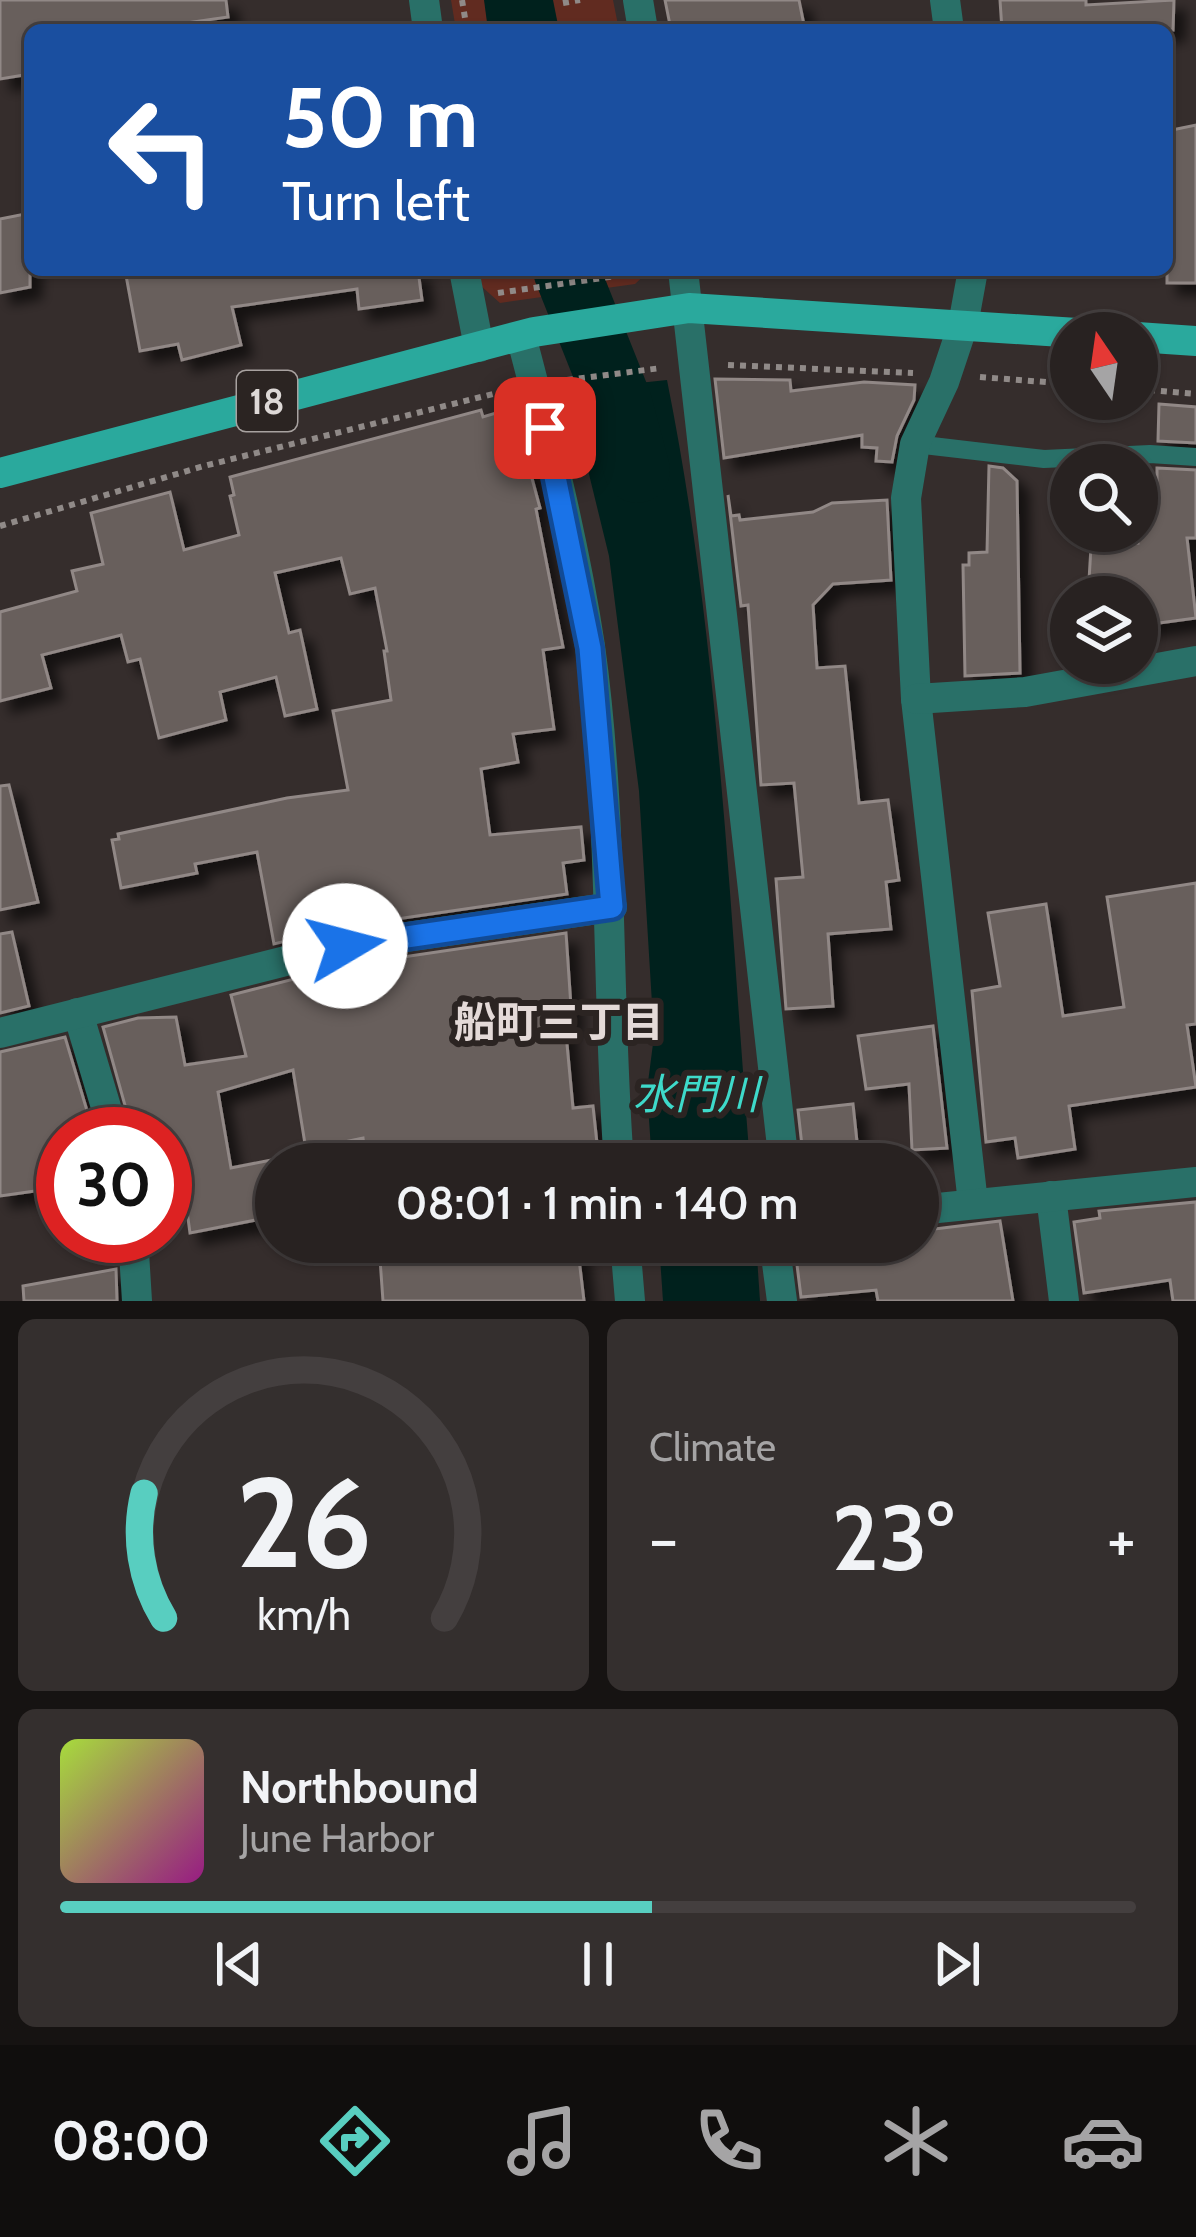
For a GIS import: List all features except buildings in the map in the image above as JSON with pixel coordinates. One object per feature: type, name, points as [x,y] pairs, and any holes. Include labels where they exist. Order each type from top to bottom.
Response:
[{"type":"main road","name":"18","points":[[0,473],[527,334],[654,311],[689,308],[1050,331]]},
{"type":"main road","points":[[1158,338],[1196,341]]},
{"type":"street","points":[[465,276],[478,347]]},
{"type":"street","points":[[683,276],[689,308],[685,366],[781,1143]]},
{"type":"street","points":[[972,276],[963,325],[915,444],[906,498],[916,698],[973,1203]]},
{"type":"street","points":[[527,334],[544,383],[590,648],[612,907],[612,1073],[617,1143]]},
{"type":"street","points":[[916,698],[1024,692],[1196,661]]},
{"type":"street","points":[[0,1033],[345,946],[612,907]]},
{"type":"street","points":[[78,1013],[106,1107]]},
{"type":"street","points":[[939,1207],[1196,1182]]},
{"type":"street","points":[[1051,1196],[1064,1301]]},
{"type":"street","points":[[135,1263],[137,1301]]},
{"type":"street","points":[[627,1263],[630,1301]]},
{"type":"street","points":[[777,1263],[782,1301]]},
{"type":"lane","points":[[915,444],[1044,459],[1150,454],[1196,458]]},
{"type":"path","points":[[562,4],[580,0]]},
{"type":"path","points":[[520,291],[616,276]]},
{"type":"path","points":[[0,526],[205,466],[544,383],[685,366],[1050,382]]},
{"type":"path","points":[[1158,391],[1196,394]]},
{"type":"shaded area","points":[[451,0],[613,0],[618,24],[455,24]]},
{"type":"shaded area","points":[[479,276],[644,276],[635,284],[500,303],[480,285]]},
{"type":"water","points":[[484,0],[553,0],[558,24],[487,24]]},
{"type":"water","name":"水門川","points":[[667,380],[711,673],[748,1143],[651,1143],[647,1090],[654,1036],[639,791],[609,556],[563,391]]},
{"type":"water","points":[[660,1263],[757,1263],[760,1301],[663,1301]]},
{"type":"waterway","name":"水門川","points":[[568,276],[619,403],[637,470]]},
{"type":"district","name":"船町三丁目","points":[[559,1022]]},
{"type":"route","points":[[345,946],[612,907],[590,648],[545,428]]}]
